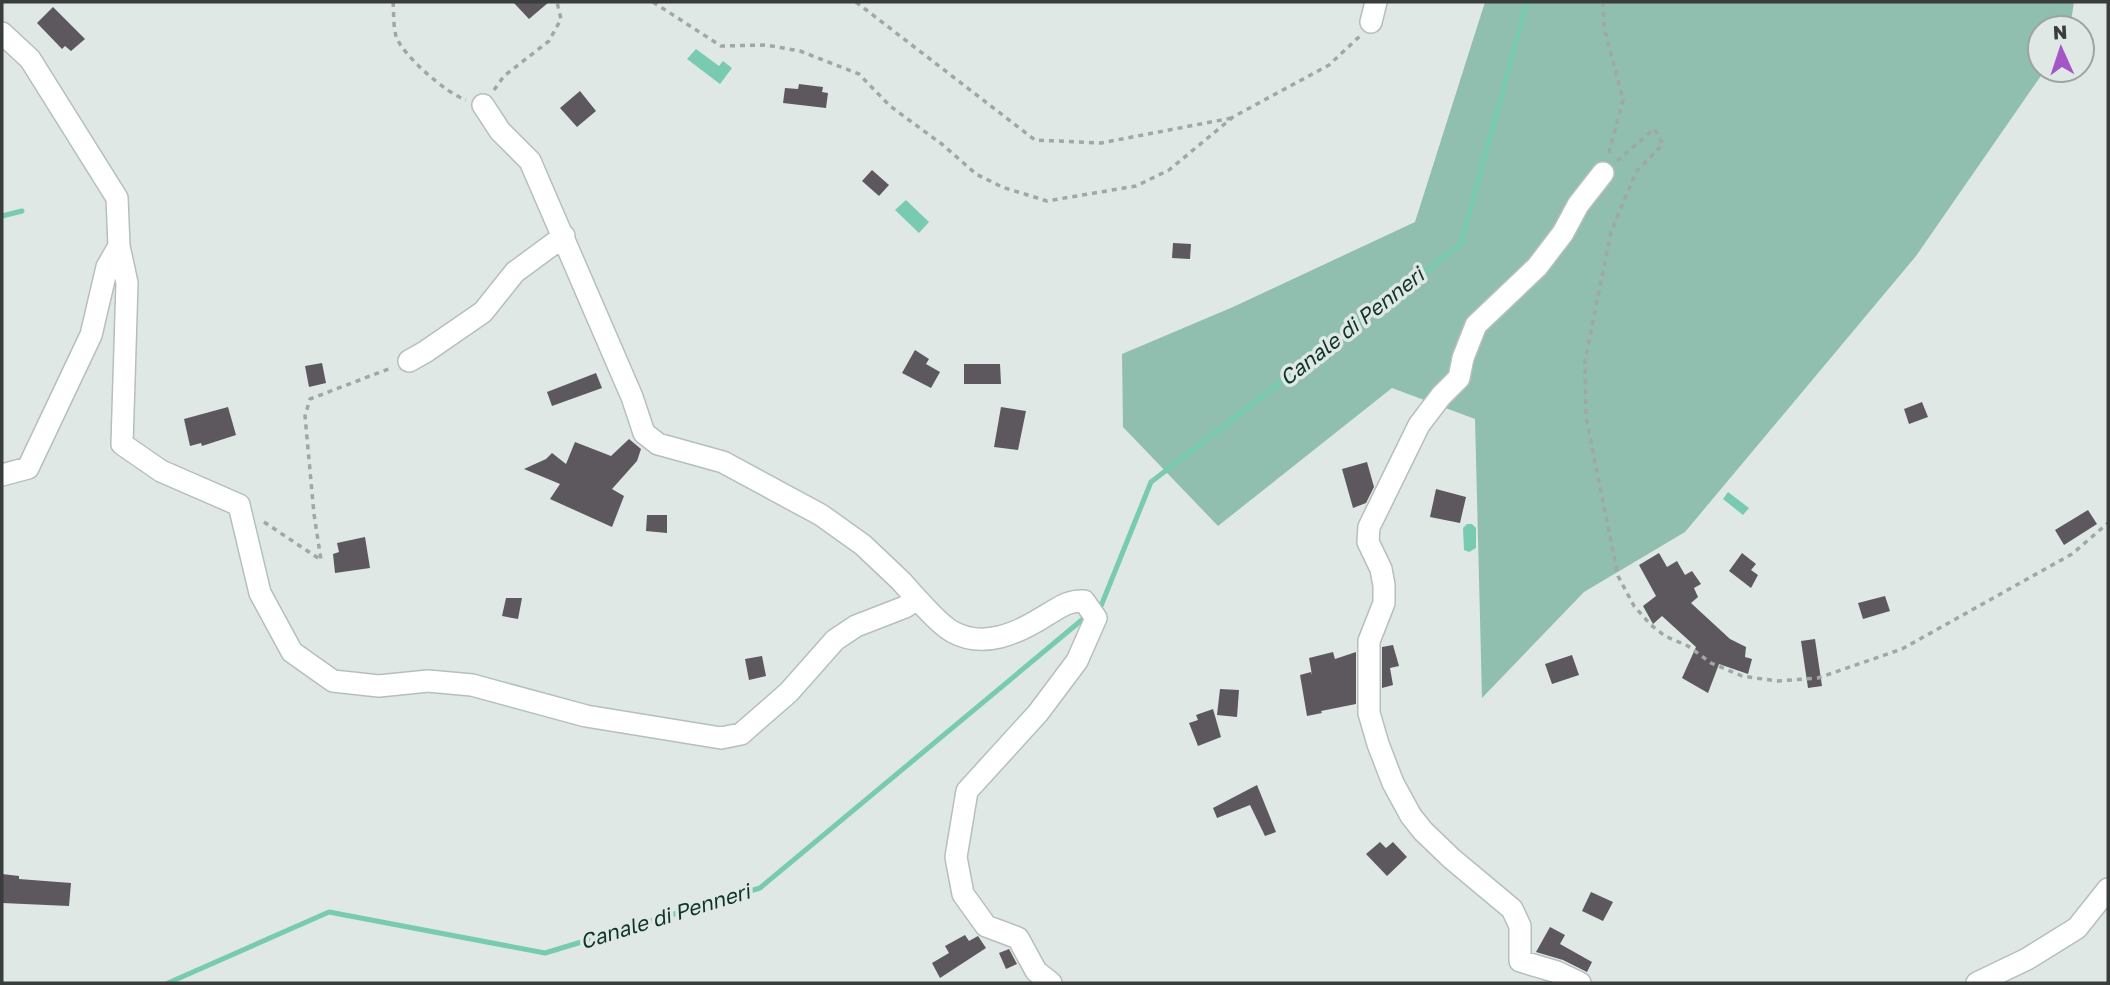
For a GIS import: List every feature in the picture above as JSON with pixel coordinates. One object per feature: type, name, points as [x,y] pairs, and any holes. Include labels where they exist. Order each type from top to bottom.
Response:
[{"type":"street","points":[[2,33],[30,59],[117,198],[119,246],[127,283],[122,444],[161,471],[239,505],[260,593],[292,652],[333,681],[379,686],[428,681],[472,685],[586,716],[721,738],[741,734],[789,692],[835,639],[856,625],[917,600]]},
{"type":"street","points":[[483,105],[500,131],[530,161],[632,397],[643,433],[657,444],[723,462],[821,515],[863,545],[952,632],[972,639],[1003,638],[1023,630],[1070,600],[1084,601],[1096,618],[1077,661],[1046,703],[967,791],[956,857],[963,894],[986,926],[1018,938],[1036,971],[1051,983]]},
{"type":"street","points":[[1580,983],[1557,972],[1520,961],[1521,926],[1512,909],[1423,831],[1411,816],[1393,783],[1369,712],[1369,641],[1384,603],[1384,584],[1381,569],[1368,541],[1369,527],[1419,425],[1441,396],[1460,378],[1463,358],[1476,325],[1537,267],[1603,173]]},
{"type":"street","points":[[409,361],[483,312],[515,272],[564,236]]},
{"type":"street","points":[[2,475],[28,468],[91,335],[107,267],[119,246]]},
{"type":"street","points":[[1977,983],[2027,958],[2077,928],[2108,889]]},
{"type":"path","points":[[393,2],[397,38],[423,71],[457,97],[483,105],[504,76],[549,41],[561,19],[557,2]]},
{"type":"path","points":[[653,2],[721,46],[766,45],[800,51],[859,74],[890,106],[943,145],[976,174],[1003,187],[1046,201],[1136,186],[1169,170],[1233,117],[1329,65],[1354,43],[1374,12]]},
{"type":"path","points":[[856,2],[1035,140],[1101,143],[1233,117]]},
{"type":"path","points":[[1603,2],[1604,27],[1623,100],[1603,173]]},
{"type":"path","points":[[1603,173],[1654,129],[1663,144],[1636,172],[1611,232],[1585,361],[1586,417],[1618,576],[1634,606],[1665,636],[1688,646],[1711,663],[1742,676],[1777,681],[1818,678],[1902,649],[2072,554],[2108,523]]},
{"type":"path","points":[[239,505],[321,560],[305,416],[310,400],[409,361]]},
{"type":"shaded area","points":[[1485,2],[2074,2],[2072,14],[2026,14],[2026,84],[2035,84],[1916,256],[1685,532],[1584,592],[1482,698],[1475,419],[1392,388],[1218,526],[1123,427],[1122,354],[1233,307],[1415,222]]},
{"type":"shaded area","points":[[696,49],[719,66],[723,61],[732,68],[720,84],[687,59]]},
{"type":"shaded area","points":[[906,200],[929,222],[919,233],[895,210]]},
{"type":"shaded area","points":[[1728,492],[1749,508],[1743,515],[1723,499]]},
{"type":"shaded area","points":[[1467,524],[1476,528],[1476,548],[1469,552],[1464,550],[1463,528]]},
{"type":"building","points":[[513,2],[549,2],[529,19]]},
{"type":"building","points":[[53,7],[85,39],[71,51],[65,46],[62,49],[37,23]]},
{"type":"building","points":[[799,84],[823,87],[822,92],[828,93],[826,108],[783,103],[785,88],[798,89]]},
{"type":"building","points":[[580,91],[596,111],[577,127],[560,108]]},
{"type":"building","points":[[872,170],[889,185],[879,196],[862,181]]},
{"type":"building","points":[[1173,243],[1191,244],[1190,259],[1172,258]]},
{"type":"building","points":[[915,350],[929,359],[926,364],[940,372],[931,388],[902,373]]},
{"type":"building","points":[[322,363],[326,383],[309,387],[305,366]]},
{"type":"building","points":[[964,364],[1000,364],[1001,384],[964,384]]},
{"type":"building","points":[[596,373],[602,388],[552,406],[547,392]]},
{"type":"building","points":[[1922,402],[1928,417],[1909,424],[1904,409]]},
{"type":"building","points":[[228,407],[236,435],[202,446],[201,443],[190,446],[184,419]]},
{"type":"building","points":[[1001,407],[1026,411],[1018,450],[994,447]]},
{"type":"building","points":[[629,439],[641,449],[637,461],[612,489],[624,496],[612,527],[550,499],[560,484],[524,469],[546,459],[552,453],[566,464],[575,442],[611,456]]},
{"type":"building","points":[[1367,462],[1374,487],[1366,503],[1353,508],[1342,469]]},
{"type":"building","points":[[1436,489],[1466,497],[1460,523],[1430,517]]},
{"type":"building","points":[[2088,510],[2097,524],[2064,545],[2055,530]]},
{"type":"building","points":[[647,515],[667,515],[667,533],[646,531]]},
{"type":"building","points":[[365,537],[370,568],[335,573],[333,554],[339,552],[337,543]]},
{"type":"building","points":[[1659,553],[1667,567],[1677,561],[1685,575],[1692,571],[1701,584],[1694,588],[1698,597],[1691,603],[1730,639],[1746,647],[1745,657],[1752,659],[1748,674],[1719,664],[1708,693],[1682,678],[1696,647],[1662,616],[1653,624],[1643,606],[1656,596],[1639,565]]},
{"type":"building","points":[[1742,553],[1756,564],[1751,570],[1758,575],[1751,588],[1729,571]]},
{"type":"building","points":[[1885,596],[1890,611],[1863,619],[1858,603]]},
{"type":"building","points":[[506,598],[522,598],[518,619],[502,616]]},
{"type":"building","points":[[1815,639],[1822,686],[1808,688],[1801,641]]},
{"type":"building","points":[[1393,645],[1399,666],[1390,668],[1393,685],[1382,688],[1382,647]]},
{"type":"building","points":[[1333,652],[1335,659],[1356,652],[1356,704],[1307,716],[1300,675],[1311,672],[1312,675],[1309,658]]},
{"type":"building","points":[[1572,655],[1579,675],[1552,684],[1545,664]]},
{"type":"building","points":[[762,656],[766,676],[749,680],[745,659]]},
{"type":"building","points":[[1220,689],[1239,690],[1237,717],[1217,715]]},
{"type":"building","points":[[1213,709],[1221,737],[1198,746],[1189,723],[1198,720],[1196,715]]},
{"type":"building","points":[[1257,785],[1276,832],[1265,836],[1250,805],[1217,818],[1213,808]]},
{"type":"building","points":[[1380,842],[1386,848],[1393,842],[1407,857],[1387,876],[1366,854]]},
{"type":"building","points":[[2,874],[19,876],[19,879],[71,883],[69,906],[2,903]]},
{"type":"building","points":[[1591,892],[1613,902],[1603,921],[1582,911]]},
{"type":"building","points":[[1550,927],[1565,935],[1560,944],[1592,962],[1587,972],[1563,960],[1536,952]]},
{"type":"building","points":[[965,935],[969,941],[978,936],[986,948],[940,978],[932,963],[949,953],[945,946]]},
{"type":"building","points":[[1009,949],[1017,964],[1006,969],[999,953]]},
{"type":"waterway","name":"Canale di Penneri","points":[[1101,606],[1151,482],[1461,244],[1527,2]]},
{"type":"waterway","points":[[2,216],[22,211]]},
{"type":"waterway","name":"Canale di Penneri","points":[[168,983],[329,912],[545,953],[760,888],[1083,619]]}]
